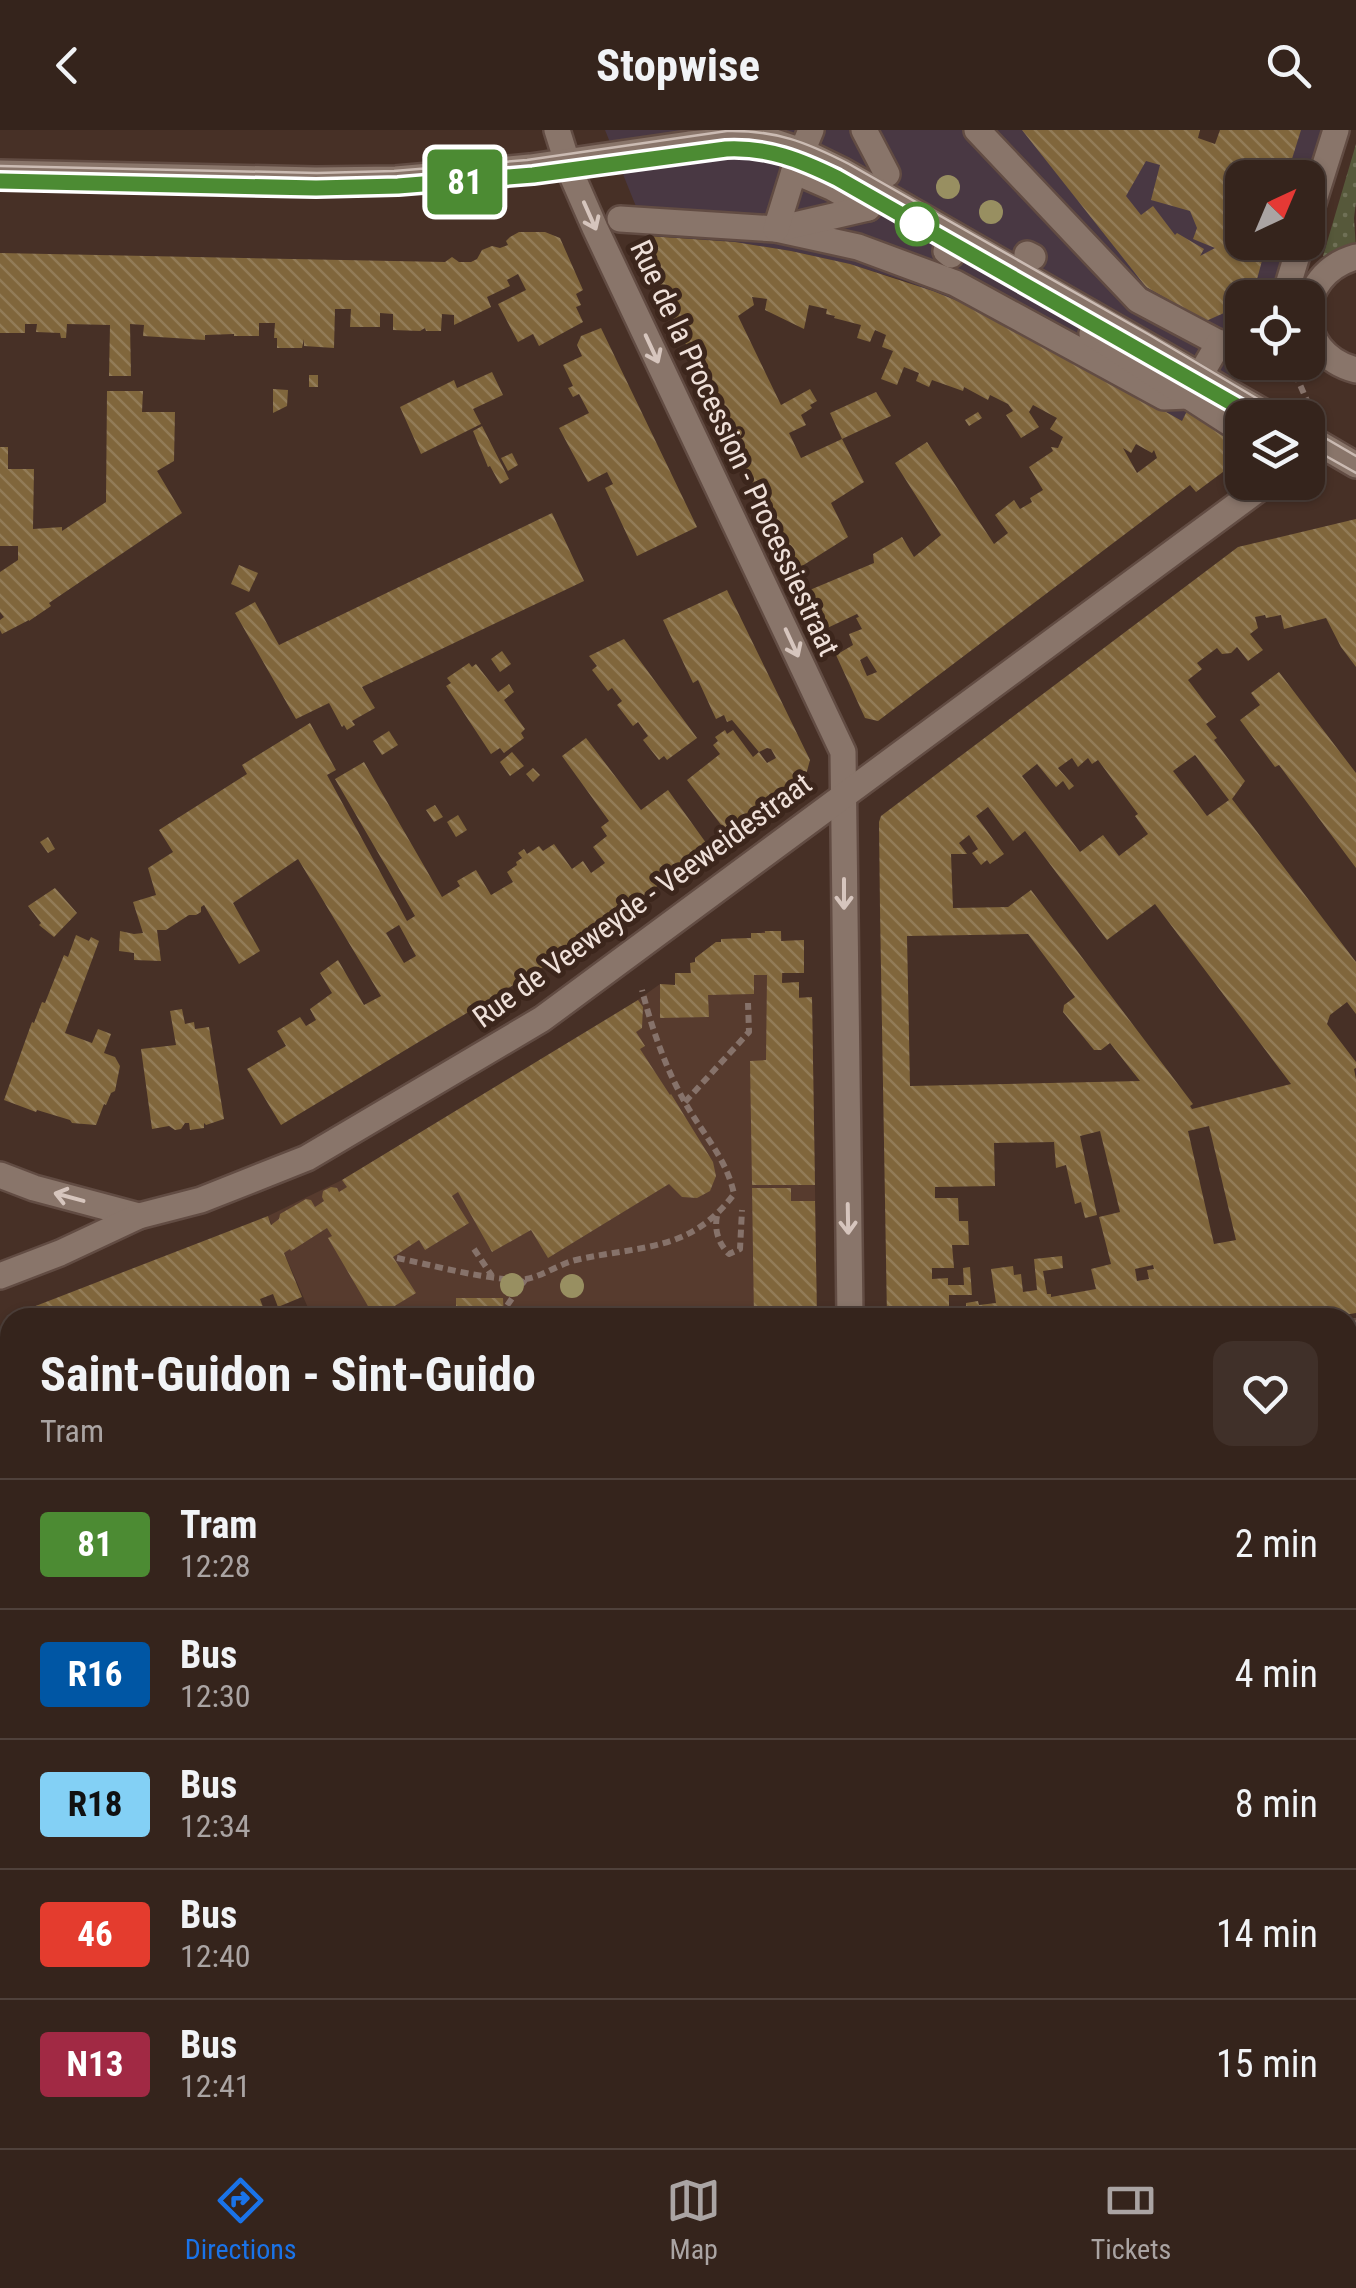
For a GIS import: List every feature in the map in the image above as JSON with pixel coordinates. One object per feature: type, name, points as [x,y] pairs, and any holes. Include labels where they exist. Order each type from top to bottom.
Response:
[{"type":"street","name":"Rue de la Procession - Processiestraat","points":[[558,130],[567,163],[610,262],[844,752],[850,1308]]},
{"type":"street","points":[[864,130],[887,174]]},
{"type":"street","points":[[977,130],[1138,300],[1225,339]]},
{"type":"street","points":[[1325,165],[1336,130]]},
{"type":"street","points":[[0,174],[376,179],[567,163],[727,140],[775,142],[843,171],[1195,385],[1225,417]]},
{"type":"street","points":[[776,229],[802,151]]},
{"type":"street","points":[[776,229],[868,208],[831,186],[802,151]]},
{"type":"street","points":[[620,219],[776,229],[858,247],[955,282],[1164,397],[1195,385],[1225,349]]},
{"type":"street","points":[[1319,280],[1343,261],[1356,258]]},
{"type":"street","points":[[1110,301],[1138,300]]},
{"type":"street","points":[[1092,334],[1231,400]]},
{"type":"street","points":[[1325,356],[1356,370]]},
{"type":"street","points":[[1325,451],[1356,464]]},
{"type":"street","name":"Rue de Veeweyde - Veeweidestraat","points":[[0,1276],[138,1216],[201,1200],[307,1158],[542,1019],[1244,500]]},
{"type":"street","points":[[0,1175],[138,1216]]},
{"type":"path","points":[[397,1258],[526,1279],[574,1260],[666,1244],[705,1226],[718,1214],[734,1194],[730,1176],[685,1103],[652,1028],[642,990]]},
{"type":"path","points":[[685,1103],[749,1032],[748,1003]]},
{"type":"path","points":[[718,1214],[720,1245],[729,1254],[740,1250],[742,1210]]},
{"type":"path","points":[[474,1249],[492,1276]]},
{"type":"path","points":[[506,1308],[526,1279]]},
{"type":"shaded area","points":[[605,130],[1172,130],[1225,205],[1225,260],[1281,260],[1274,280],[1225,280],[1225,380],[1240,380],[1237,400],[1225,400],[1225,430],[1189,410],[1182,421],[997,318],[905,281],[791,251],[735,242],[648,236]]},
{"type":"shaded area","points":[[1270,130],[1323,130],[1313,160],[1259,160]]},
{"type":"shaded area","points":[[765,931],[781,931],[782,941],[804,940],[804,973],[783,973],[782,982],[799,997],[812,997],[817,1308],[308,1308],[268,1216],[342,1180],[618,1014],[660,984],[675,985],[675,973],[690,973],[690,963],[721,939],[750,938]]},
{"type":"green space","points":[[1356,144],[1356,249],[1332,258],[1325,256]]},
{"type":"building","points":[[1022,130],[1200,130],[1198,138],[1215,144],[1220,130],[1301,130],[1292,160],[1225,160],[1225,260],[1262,260],[1257,280],[1225,280],[1225,313],[1206,321],[1146,287]],"holes":[[[1146,161],[1160,165],[1151,200],[1190,211],[1197,228],[1193,239],[1215,248],[1200,256],[1204,249],[1175,235],[1153,206],[1141,215],[1126,196]]]},
{"type":"building","points":[[519,232],[545,232],[560,238],[583,290],[576,294],[581,305],[576,307],[583,322],[539,346],[533,334],[518,342],[498,304],[526,290],[518,274],[507,280],[510,286],[487,297],[491,307],[454,325],[454,315],[442,314],[441,331],[393,330],[393,314],[380,313],[380,327],[350,327],[351,309],[335,309],[334,348],[304,346],[304,339],[302,348],[277,348],[275,323],[259,323],[259,336],[205,335],[205,340],[143,336],[144,325],[130,324],[131,376],[109,376],[110,325],[67,324],[66,338],[61,338],[60,333],[36,332],[37,324],[25,324],[25,333],[0,333],[0,253],[445,262],[452,257],[459,262],[471,262],[482,250],[508,245],[506,241]]},
{"type":"building","points":[[648,236],[735,242],[791,251],[850,264],[933,291],[997,317],[1182,421],[1188,409],[1225,430],[1225,470],[1196,492],[1190,485],[878,721],[865,718],[836,655],[853,645],[849,634],[862,629],[856,618],[859,617],[857,614],[823,630],[805,592],[874,563],[873,554],[902,537],[914,557],[941,535],[895,463],[927,442],[994,544],[1008,533],[995,515],[1014,500],[1020,509],[1043,490],[1029,467],[1053,451],[1051,447],[1058,448],[1063,437],[1050,429],[1057,418],[1033,405],[1029,412],[1039,427],[1021,438],[1006,415],[1013,411],[1008,404],[990,395],[988,400],[964,387],[963,391],[932,380],[929,387],[916,381],[919,373],[904,367],[897,385],[881,379],[893,351],[882,347],[886,335],[875,330],[870,342],[857,338],[861,325],[834,318],[826,314],[827,309],[809,305],[804,329],[765,310],[767,299],[752,297],[754,305],[738,316],[781,405],[810,389],[817,401],[801,415],[806,425],[789,433],[801,458],[842,439],[864,482],[831,503],[848,537],[802,566],[793,567],[640,249]],"holes":[[[1136,444],[1152,453],[1154,450],[1157,458],[1137,473],[1123,448],[1131,453]],[[867,656],[877,672],[867,676],[860,660]]]},
{"type":"building","points":[[601,328],[697,527],[637,556],[605,488],[613,484],[607,472],[588,482],[559,428],[589,413],[579,394],[573,397],[568,388],[573,386],[563,365],[582,356],[577,345],[581,336]]},
{"type":"building","points":[[492,372],[503,395],[473,409],[481,424],[421,454],[400,407],[454,380],[457,388]]},
{"type":"building","points":[[309,375],[318,375],[318,387],[309,387]]},
{"type":"building","points":[[273,389],[288,390],[287,406],[273,413]]},
{"type":"building","points":[[107,391],[143,391],[142,412],[175,412],[174,461],[157,471],[182,513],[49,603],[51,606],[29,621],[2,634],[0,572],[18,560],[18,546],[0,546],[0,447],[8,447],[8,469],[34,469],[33,529],[62,527],[62,531],[106,502]]},
{"type":"building","points":[[876,392],[891,416],[842,439],[830,413]]},
{"type":"building","points":[[978,412],[982,418],[969,426],[965,420]]},
{"type":"building","points":[[482,426],[509,479],[500,484],[473,431]]},
{"type":"building","points":[[512,453],[518,465],[508,471],[501,458]]},
{"type":"building","points":[[552,513],[584,581],[362,687],[375,708],[352,721],[355,725],[347,730],[329,703],[296,719],[235,613],[255,602],[279,645]]},
{"type":"building","points":[[1356,519],[1356,667],[1326,618],[1284,629],[1281,615],[1265,615],[1255,617],[1258,628],[1250,634],[1263,650],[1248,661],[1237,647],[1222,654],[1217,648],[1197,663],[1202,669],[1188,680],[1216,717],[1206,724],[1217,738],[1214,740],[1245,781],[1232,799],[1356,962],[1356,1014],[1347,1002],[1330,1015],[1327,1024],[1356,1062],[1356,1308],[966,1308],[966,1303],[978,1301],[979,1305],[996,1303],[991,1269],[1013,1266],[1014,1275],[1021,1274],[1023,1292],[1037,1290],[1034,1259],[1062,1256],[1063,1268],[1043,1271],[1051,1297],[1096,1289],[1091,1269],[1111,1264],[1099,1217],[1120,1212],[1100,1131],[1080,1136],[1097,1215],[1085,1218],[1081,1202],[1075,1204],[1066,1165],[1056,1168],[1054,1142],[994,1143],[995,1186],[935,1187],[935,1198],[958,1198],[959,1221],[968,1221],[969,1245],[952,1245],[954,1268],[932,1268],[932,1279],[948,1278],[948,1285],[964,1285],[963,1268],[970,1267],[972,1295],[949,1295],[949,1308],[887,1308],[881,816],[1238,547]],"holes":[[[1195,755],[1229,800],[1207,816],[1173,771]],[[1072,758],[1078,767],[1088,758],[1092,764],[1098,760],[1148,834],[1119,856],[1103,835],[1080,852],[1022,776],[1037,764],[1056,787],[1063,781],[1069,790],[1074,786],[1058,768]],[[988,807],[1013,841],[1025,831],[1107,940],[1155,904],[1291,1084],[1192,1109],[1193,1104],[1031,890],[1008,907],[953,908],[951,854],[967,854],[959,843],[969,835],[978,849],[972,853],[981,865],[1004,854],[976,816]],[[1028,934],[1075,997],[1064,1005],[1063,1012],[1094,1050],[1110,1043],[1140,1081],[910,1086],[907,936]],[[1209,1126],[1236,1240],[1214,1244],[1188,1131]],[[1153,1265],[1154,1269],[1147,1270],[1149,1279],[1137,1281],[1135,1269]]]},
{"type":"building","points":[[239,565],[258,573],[249,592],[231,584]]},
{"type":"building","points":[[727,590],[810,760],[806,775],[728,834],[687,780],[720,754],[713,745],[718,741],[715,737],[725,730],[727,734],[733,730],[753,757],[759,752],[732,720],[727,722],[724,715],[716,719],[698,680],[693,683],[663,620]],"holes":[[[771,749],[776,758],[767,763],[759,752]]]},
{"type":"building","points":[[624,639],[697,738],[667,760],[664,756],[659,760],[643,740],[648,736],[638,722],[633,726],[617,705],[622,701],[612,688],[608,691],[592,670],[597,666],[589,656]]},
{"type":"building","points":[[502,651],[511,664],[500,672],[491,659]]},
{"type":"building","points":[[469,663],[472,667],[476,664],[498,692],[509,684],[514,692],[504,700],[525,729],[521,733],[524,738],[504,753],[500,748],[491,754],[446,686],[451,683],[447,678]]},
{"type":"building","points":[[1279,672],[1356,773],[1356,868],[1240,720],[1260,705],[1251,693]]},
{"type":"building","points":[[310,723],[336,770],[327,775],[407,921],[415,916],[335,779],[364,762],[442,897],[460,886],[457,881],[476,870],[491,895],[513,882],[507,872],[517,865],[522,858],[518,853],[524,849],[527,854],[539,846],[543,851],[554,844],[572,869],[583,861],[591,873],[605,863],[593,847],[607,836],[601,827],[609,821],[562,756],[586,738],[641,810],[668,790],[709,847],[578,946],[281,1125],[247,1069],[286,1046],[277,1031],[300,1017],[306,1026],[316,1020],[310,1009],[332,993],[320,973],[338,960],[364,1005],[381,996],[298,859],[233,903],[260,951],[239,964],[204,905],[196,915],[189,915],[166,930],[157,930],[161,961],[134,960],[134,953],[119,951],[120,931],[143,933],[133,902],[156,895],[148,868],[173,852],[159,830],[247,774],[242,765]],"holes":[[[399,925],[416,956],[404,963],[386,933]]]},
{"type":"building","points":[[389,731],[398,745],[382,755],[373,741]]},
{"type":"building","points":[[512,752],[524,766],[510,776],[500,762]]},
{"type":"building","points":[[533,768],[540,775],[533,782],[526,774]]},
{"type":"building","points":[[435,805],[443,817],[434,822],[426,810]]},
{"type":"building","points":[[458,815],[467,830],[456,837],[447,822]]},
{"type":"building","points":[[48,837],[55,849],[48,853],[40,842]]},
{"type":"building","points":[[55,888],[77,913],[54,937],[39,925],[28,906]]},
{"type":"building","points":[[781,931],[781,941],[804,940],[804,973],[782,973],[782,983],[799,982],[799,998],[812,997],[815,1185],[752,1185],[750,1061],[766,1060],[767,975],[754,975],[754,994],[708,995],[709,1017],[660,1018],[660,984],[675,985],[675,973],[691,973],[690,963],[721,939],[751,938],[751,933]]},
{"type":"building","points":[[76,935],[99,941],[65,1033],[92,1043],[98,1029],[111,1034],[104,1053],[115,1057],[120,1066],[115,1091],[104,1104],[96,1125],[72,1123],[4,1100],[32,1022],[42,1002],[45,1003]]},
{"type":"building","points":[[638,1000],[643,1007],[642,1028],[636,1032],[645,1046],[640,1049],[713,1162],[716,1176],[710,1191],[697,1198],[682,1197],[669,1184],[548,1258],[531,1230],[492,1252],[458,1192],[452,1196],[469,1223],[425,1250],[419,1240],[393,1257],[416,1293],[391,1308],[369,1308],[328,1238],[332,1236],[327,1228],[284,1253],[302,1297],[278,1307],[273,1294],[260,1299],[263,1308],[33,1307],[268,1216],[271,1225],[280,1214],[306,1199],[315,1207],[324,1201],[323,1191],[331,1187],[339,1192],[347,1187],[342,1180]]},
{"type":"building","points":[[182,1009],[185,1024],[194,1022],[195,1029],[209,1027],[224,1119],[190,1130],[189,1123],[175,1130],[169,1126],[152,1129],[141,1049],[176,1045],[170,1011]]},
{"type":"building","points":[[752,1188],[791,1188],[791,1201],[815,1201],[817,1308],[754,1308]]},
{"type":"building","points":[[456,1298],[503,1298],[504,1308],[456,1308]]},
{"type":"tram line","points":[[0,166],[394,171],[527,160],[727,131],[776,135],[849,164],[1260,400]]},
{"type":"tram line","points":[[330,188],[459,183],[726,149],[770,153],[837,178],[1226,400]]},
{"type":"tram line","name":"81","points":[[0,181],[316,188],[398,186],[533,175],[726,149],[771,152],[837,178],[1226,400]]},
{"type":"tram line","points":[[0,181],[115,183]]},
{"type":"tram line","points":[[1325,438],[1356,456]]},
{"type":"tram line","points":[[1325,456],[1356,473]]}]
